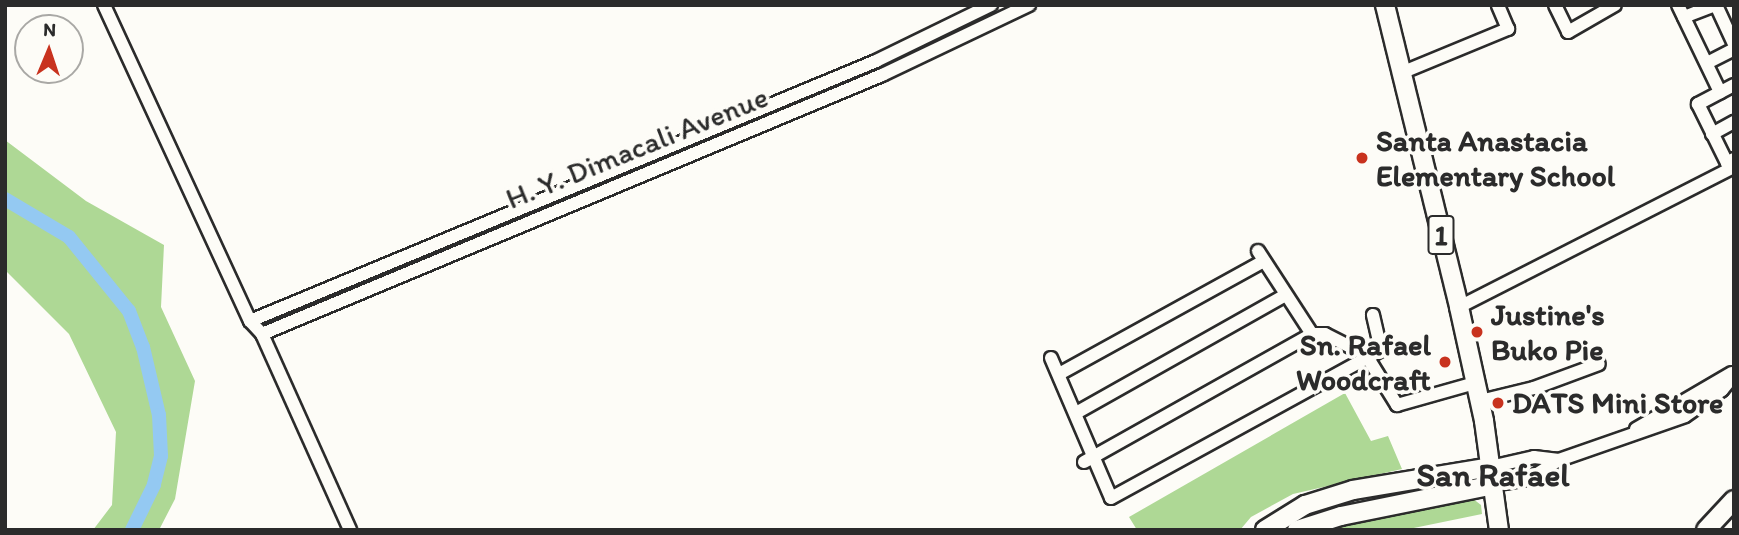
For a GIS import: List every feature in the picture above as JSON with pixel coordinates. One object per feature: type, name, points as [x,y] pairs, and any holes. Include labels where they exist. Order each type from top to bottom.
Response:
[{"type":"highway","name":"1","points":[[1385,5],[1480,401],[1499,530]]},
{"type":"highway","points":[[1265,530],[1305,505],[1353,491],[1491,476]]},
{"type":"highway","points":[[1297,530],[1491,476]]},
{"type":"highway","points":[[1706,530],[1734,500]]},
{"type":"street","points":[[104,5],[250,321],[262,334],[350,530]]},
{"type":"street","name":"H. Y. Dimacali Avenue","points":[[250,321],[876,61],[991,5]]},
{"type":"street","name":"H. Y. Dimacali Avenue","points":[[262,334],[882,75],[1029,5]]},
{"type":"street","points":[[1401,73],[1508,29],[1498,5]]},
{"type":"street","points":[[1555,5],[1568,32],[1591,11],[1615,5]]},
{"type":"street","points":[[1707,63],[1734,46],[1715,5],[1681,11],[1720,92]]},
{"type":"street","points":[[876,61],[882,75]]},
{"type":"street","points":[[1734,85],[1698,104],[1727,163],[1734,159]]},
{"type":"street","points":[[1712,134],[1734,122]]},
{"type":"street","points":[[1459,307],[1734,167]]},
{"type":"street","points":[[1059,374],[1261,256],[1284,296],[1312,334]]},
{"type":"street","points":[[1076,413],[1284,296]]},
{"type":"street","points":[[1051,358],[1076,413],[1089,460],[1111,498],[1366,355],[1381,350],[1383,344],[1373,315]]},
{"type":"street","points":[[1089,460],[1312,334],[1325,334],[1366,355],[1397,405],[1475,383]]},
{"type":"street","points":[[1480,401],[1534,388],[1599,364]]},
{"type":"street","points":[[1491,476],[1531,478],[1559,460],[1628,436],[1734,374]]},
{"type":"street","points":[[1491,476],[1523,459],[1559,460]]},
{"type":"street","points":[[1523,459],[1531,478]]},
{"type":"green space","points":[[5,140],[86,201],[164,245],[161,307],[195,381],[175,499],[159,530],[93,530],[112,505],[116,432],[69,334],[5,270]]},
{"type":"green space","points":[[1345,393],[1371,441],[1388,436],[1402,469],[1293,494],[1251,517],[1240,530],[1137,530],[1129,517]]},
{"type":"green space","points":[[1461,497],[1472,498],[1481,505],[1482,514],[1404,530],[1319,530]]},
{"type":"waterway","points":[[5,199],[69,237],[129,311],[143,347],[159,415],[161,456],[154,485],[132,530]]},
{"type":"place","name":"Santa Anastacia Elementary School","points":[[1362,158]]},
{"type":"place","name":"Justine's Buko Pie","points":[[1477,332]]},
{"type":"place","name":"Sn. Rafael Woodcraft","points":[[1445,362]]},
{"type":"place","name":"DATS Mini Store","points":[[1498,403]]},
{"type":"district","name":"San Rafael","points":[[1493,475]]}]
